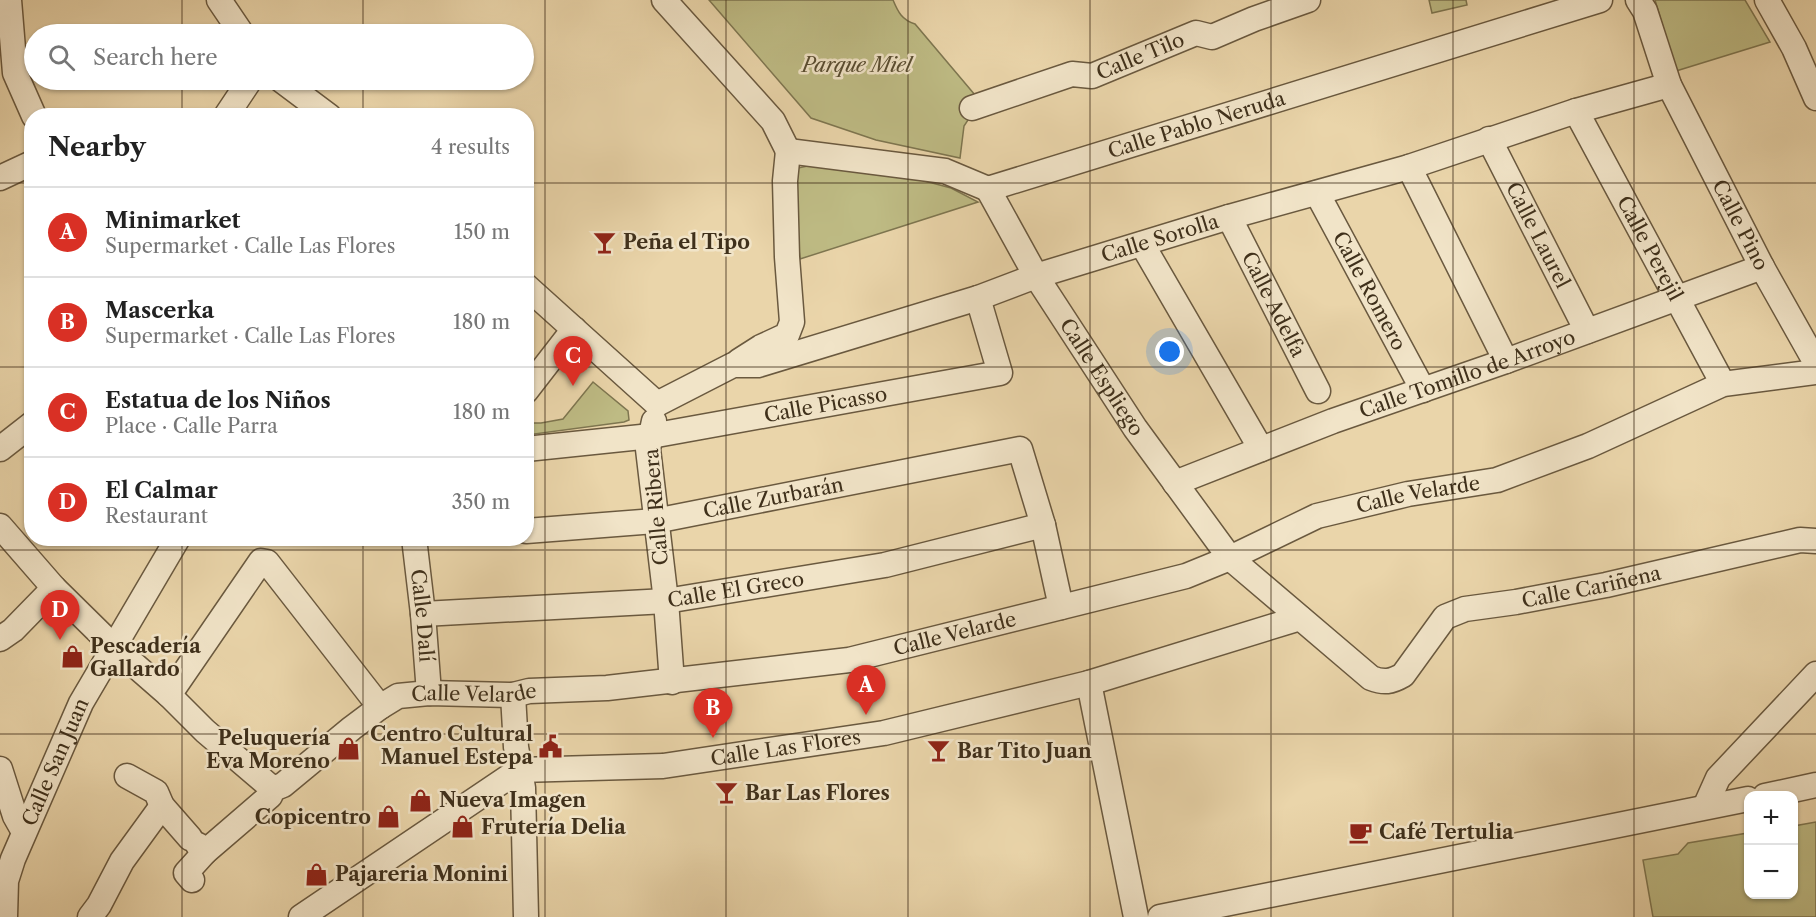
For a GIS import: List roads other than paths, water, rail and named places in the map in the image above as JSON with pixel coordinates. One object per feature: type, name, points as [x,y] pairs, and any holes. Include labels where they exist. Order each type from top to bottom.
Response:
[{"type":"street","points":[[9,0],[15,73],[30,108]]},
{"type":"street","points":[[219,0],[235,24]]},
{"type":"street","points":[[664,0],[773,121],[788,151],[784,181],[792,322],[787,335],[761,347],[733,365]]},
{"type":"street","name":"Calle Tilo","points":[[972,108],[1072,74],[1092,76],[1196,33],[1212,37],[1308,0]]},
{"type":"street","name":"Calle Pablo Neruda","points":[[988,189],[1600,0]]},
{"type":"street","points":[[1638,0],[1645,11],[1669,85]]},
{"type":"street","points":[[1767,0],[1794,48],[1816,98]]},
{"type":"street","name":"Calle Sorolla","points":[[657,404],[733,365],[758,365],[978,298],[1036,276],[1229,217],[1409,167],[1576,111],[1669,85]]},
{"type":"street","name":"Calle Pino","points":[[1669,85],[1762,267],[1816,363]]},
{"type":"street","points":[[231,108],[243,90]]},
{"type":"street","points":[[294,90],[318,108]]},
{"type":"street","name":"Calle Perejil","points":[[1576,111],[1724,384]]},
{"type":"street","name":"Calle Laurel","points":[[1489,139],[1587,332]]},
{"type":"street","points":[[788,151],[945,171],[988,189]]},
{"type":"street","points":[[0,178],[24,167]]},
{"type":"street","points":[[1409,167],[1506,361]]},
{"type":"street","name":"Calle Espliego","points":[[988,189],[1036,276],[1135,428],[1230,558],[1371,678],[1383,683],[1395,680]]},
{"type":"street","name":"Calle Romero","points":[[1317,193],[1423,390]]},
{"type":"street","name":"Calle Adelfa","points":[[1229,217],[1318,391]]},
{"type":"street","points":[[1142,244],[1261,449]]},
{"type":"street","name":"Calle Tomillo de Arroyo","points":[[1175,483],[1333,421],[1587,332],[1762,267]]},
{"type":"street","points":[[534,293],[657,404]]},
{"type":"street","name":"Calle Picasso","points":[[534,448],[651,436],[1000,373],[978,298]]},
{"type":"street","points":[[534,381],[574,329]]},
{"type":"street","name":"Calle Velarde","points":[[192,880],[186,873],[198,845],[270,796],[273,789],[284,785],[380,706],[398,696],[429,693],[513,695],[528,691],[607,688],[849,660],[1186,576],[1230,558],[1317,516],[1408,494],[1497,480],[1588,446],[1724,384],[1816,372]]},
{"type":"street","name":"Calle Ribera","points":[[657,404],[648,449],[666,601],[672,682]]},
{"type":"street","points":[[0,449],[24,430]]},
{"type":"street","name":"Calle Zurbarán","points":[[534,530],[656,521],[1020,449],[1043,525]]},
{"type":"street","points":[[1043,525],[1061,607]]},
{"type":"street","name":"Calle El Greco","points":[[423,614],[666,601],[885,565],[1043,525]]},
{"type":"street","points":[[0,526],[54,588],[114,647],[169,695],[205,731],[273,789]]},
{"type":"street","name":"Calle Cariñena","points":[[1395,680],[1403,675],[1445,617],[1465,609],[1606,585],[1800,540],[1816,541]]},
{"type":"street","name":"Calle San Juan","points":[[5,917],[7,859],[24,832],[81,703],[173,546]]},
{"type":"street","name":"Calle Dalí","points":[[420,546],[429,693]]},
{"type":"street","points":[[169,695],[261,561],[267,562],[380,706]]},
{"type":"street","points":[[0,639],[13,630],[54,588]]},
{"type":"street","name":"Calle Las Flores","points":[[519,770],[663,766],[872,735],[1089,683],[1300,618]]},
{"type":"street","points":[[1705,807],[1718,778],[1816,674]]},
{"type":"street","points":[[1089,683],[1136,917]]},
{"type":"street","points":[[513,695],[519,770],[523,788],[526,917]]},
{"type":"street","points":[[0,770],[15,816],[24,832]]},
{"type":"street","points":[[301,917],[519,770]]},
{"type":"street","points":[[126,776],[156,792],[162,806],[198,845]]},
{"type":"street","points":[[1785,791],[1816,785]]},
{"type":"street","points":[[1160,917],[1744,800]]},
{"type":"street","points":[[90,917],[99,905],[122,861],[162,806]]},
{"type":"place","name":"Peña el Tipo","points":[[605,242]]},
{"type":"place","name":"Estatua de los Niños","points":[[573,386]]},
{"type":"place","name":"El Calmar","points":[[60,640]]},
{"type":"place","name":"Pescadería Gallardo","points":[[72,657]]},
{"type":"place","name":"Minimarket","points":[[866,715]]},
{"type":"place","name":"Mascerka","points":[[713,738]]},
{"type":"place","name":"Centro Cultural Manuel Estepa","points":[[551,746]]},
{"type":"place","name":"Peluquería Eva Moreno","points":[[348,749]]},
{"type":"place","name":"Bar Tito Juan","points":[[939,751]]},
{"type":"place","name":"Bar Las Flores","points":[[727,793]]},
{"type":"place","name":"Nueva Imagen","points":[[421,800]]},
{"type":"place","name":"Copicentro","points":[[389,817]]},
{"type":"place","name":"Frutería Delia","points":[[463,827]]},
{"type":"place","name":"Café Tertulia","points":[[1361,832]]},
{"type":"place","name":"Pajareria Monini","points":[[317,874]]},
{"type":"park label","name":"Parque Miel","points":[[857,65]]}]
